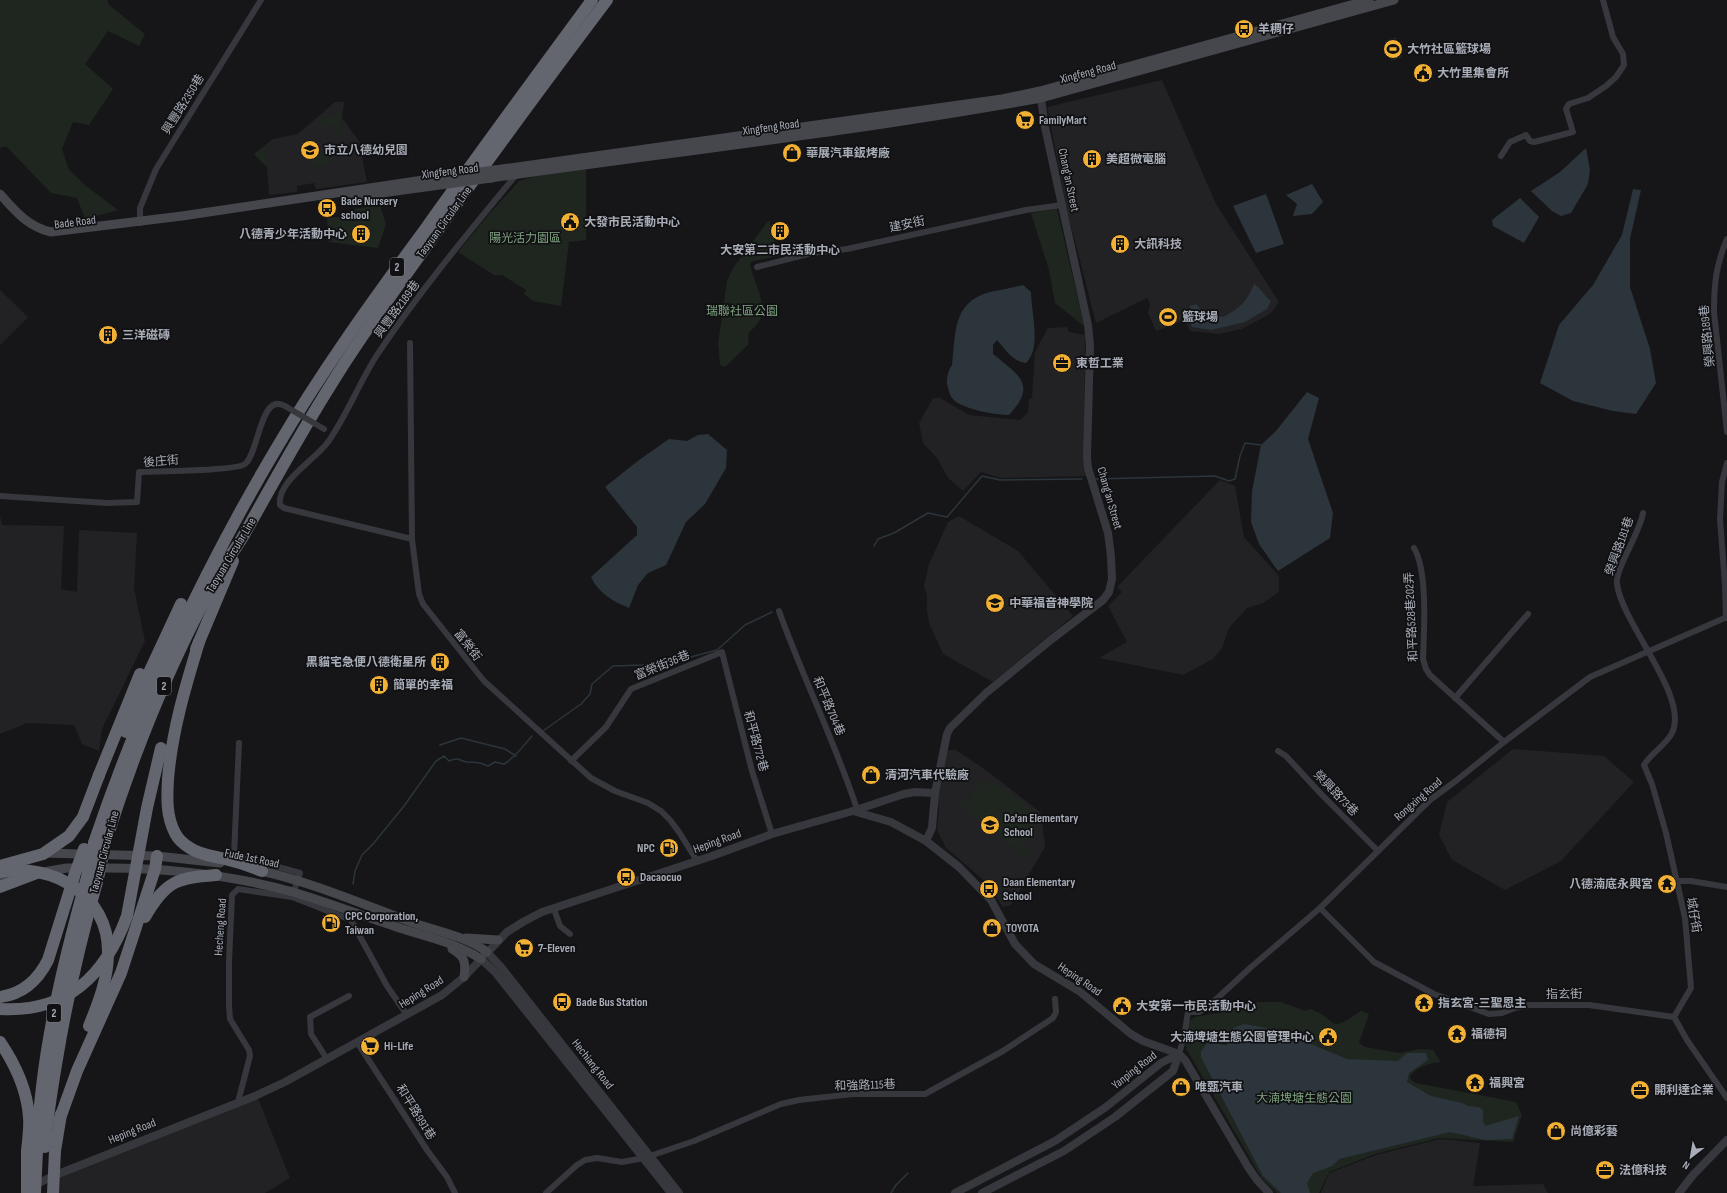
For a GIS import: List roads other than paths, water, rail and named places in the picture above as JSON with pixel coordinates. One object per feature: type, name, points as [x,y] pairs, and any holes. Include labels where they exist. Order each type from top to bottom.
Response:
[{"type":"highway","name":"Taoyuan Circular Line","points":[[43,1193],[38,1114],[63,964],[92,877],[94,845],[118,776],[150,695],[221,546],[276,449],[322,374],[405,256],[592,0]]},
{"type":"highway","name":"Taoyuan Circular Line","points":[[94,845],[118,803],[144,734],[176,658],[220,571],[243,536],[286,458],[333,381],[405,276],[506,135],[607,0]]},
{"type":"highway","points":[[0,1008],[30,1007],[62,998],[86,982],[99,970],[121,933],[127,916],[147,808],[161,748],[175,698],[243,536]]},
{"type":"highway","points":[[0,866],[43,854],[69,836],[83,817],[149,652],[221,546]]},
{"type":"highway","points":[[0,997],[12,994],[28,987],[42,971],[48,960],[74,876],[94,845],[144,684],[181,604]]},
{"type":"highway","points":[[199,642],[180,704],[170,757],[168,811],[175,834],[191,849],[202,854],[244,864],[262,871]]},
{"type":"highway","points":[[27,1193],[41,1151],[59,1121],[77,1071],[107,1006],[130,947],[155,869],[157,856]]},
{"type":"highway","points":[[0,872],[29,869],[53,875],[67,882],[93,904],[103,924],[108,951],[107,970],[103,988],[66,1085],[59,1121]]},
{"type":"highway","points":[[0,887],[37,874]]},
{"type":"highway","points":[[130,947],[153,903],[167,887],[178,880],[216,875]]},
{"type":"highway","points":[[0,1042],[16,1069],[26,1100],[29,1118],[41,1151],[53,1193]]},
{"type":"highway","points":[[0,1054],[11,1071],[21,1097],[26,1120],[41,1151]]},
{"type":"main road","name":"Xingfeng Road","points":[[138,223],[493,174],[522,166],[1040,95],[1369,0]]},
{"type":"main road","name":"Xingfeng Road","points":[[493,174],[516,175],[988,108],[1394,0]]},
{"type":"main road","name":"Bade Road","points":[[0,194],[29,223],[38,229],[45,231],[60,231],[138,223]]},
{"type":"main road","name":"Bade Road","points":[[0,202],[28,229],[53,238],[138,223]]},
{"type":"main road","name":"Fude 1st Road","points":[[0,860],[46,852],[157,856],[225,864],[262,871],[298,881],[426,927],[461,937],[479,946],[484,955]]},
{"type":"main road","name":"Fude 1st Road","points":[[0,880],[67,868],[155,869],[216,875],[293,895],[414,933],[450,942],[470,952],[484,955]]},
{"type":"main road","points":[[414,933],[449,947],[459,953],[466,964],[464,976]]},
{"type":"main road","points":[[461,937],[498,940]]},
{"type":"street","name":"興豐路2350巷","points":[[138,223],[140,208],[156,169],[261,0]]},
{"type":"street","points":[[1501,156],[1510,142],[1526,135],[1530,141],[1534,142],[1573,132],[1566,109],[1570,104],[1588,98],[1606,86],[1616,77],[1624,65],[1623,54],[1613,37],[1603,0]]},
{"type":"street","name":"Chang'an Street","points":[[926,841],[932,828],[935,793],[947,734],[950,728],[986,693],[1052,639],[1103,600],[1109,592],[1112,579],[1108,533],[1091,480],[1087,457],[1090,345],[1088,325],[1040,95]]},
{"type":"street","name":"興豐路2189巷","points":[[333,435],[377,356],[393,333],[449,256],[522,166]]},
{"type":"street","name":"建安街","points":[[757,267],[812,253],[847,249],[1026,210],[1062,205]]},
{"type":"street","name":"榮興路189巷","points":[[1727,239],[1717,267],[1714,312],[1727,432]]},
{"type":"street","name":"富榮街","points":[[410,343],[412,540],[419,594],[423,604],[484,682],[591,778],[603,785],[648,803],[661,811],[690,848],[697,861]]},
{"type":"street","name":"後庄街","points":[[0,496],[107,503],[137,502],[139,472],[225,469],[245,465],[253,452],[266,413],[270,406],[276,403],[285,406],[333,435]]},
{"type":"street","points":[[333,435],[323,449],[286,484],[279,497],[280,505],[284,508],[412,540]]},
{"type":"street","points":[[1726,618],[1726,585],[1720,520],[1722,482],[1727,463]]},
{"type":"street","name":"榮興路181巷","points":[[1643,513],[1640,525],[1618,574],[1617,583],[1619,593],[1628,614],[1648,651]]},
{"type":"street","name":"和平路528巷202弄","points":[[1414,548],[1418,555],[1422,582],[1423,659],[1426,669],[1430,675],[1504,742]]},
{"type":"street","name":"和平路704巷","points":[[779,611],[796,658],[831,740],[855,810]]},
{"type":"street","points":[[1455,698],[1528,614]]},
{"type":"street","name":"Rongxing Road","points":[[1179,1054],[1184,1037],[1188,1012],[1199,1012],[1211,1004],[1250,968],[1320,908],[1430,800],[1590,677],[1726,618]]},
{"type":"street","name":"城仔街","points":[[1648,651],[1674,707],[1675,722],[1672,734],[1644,765],[1660,810],[1685,918],[1692,988],[1674,1017]]},
{"type":"street","name":"富榮街36巷","points":[[572,761],[606,727],[631,689],[722,652]]},
{"type":"street","name":"和平路772巷","points":[[722,652],[752,771],[772,834]]},
{"type":"street","points":[[239,743],[234,855],[300,873],[293,895],[351,920],[387,986],[407,1015]]},
{"type":"street","name":"榮興路73巷","points":[[1278,751],[1286,756],[1378,851]]},
{"type":"street","name":"Heping Road","points":[[27,1193],[53,1176],[285,1082],[442,995],[464,976],[498,940],[523,922],[554,909],[772,834],[904,794],[915,792],[935,793]]},
{"type":"street","name":"Heping Road","points":[[855,810],[891,822],[926,841],[959,867],[991,900],[1015,944],[1034,964],[1079,991],[1131,1034],[1179,1054],[1186,1060],[1248,1166],[1257,1180],[1270,1193]]},
{"type":"street","points":[[1677,881],[1691,881],[1727,887]]},
{"type":"street","name":"Hecheng Road","points":[[238,1102],[250,1056],[249,1050],[230,1019],[229,961],[232,895],[238,889],[293,895]]},
{"type":"street","name":"指玄街","points":[[1320,908],[1374,962],[1434,994],[1489,1014],[1502,1013],[1529,1005],[1589,1005],[1674,1017]]},
{"type":"street","points":[[554,909],[560,926],[570,934]]},
{"type":"street","name":"Hechiang Road","points":[[484,955],[495,972],[647,1157],[679,1193]]},
{"type":"street","points":[[327,1059],[311,1034],[310,1017],[349,996]]},
{"type":"street","name":"和強路115巷","points":[[647,1157],[694,1140],[781,1104],[799,1100],[853,1094],[925,1094],[1003,1051],[1053,1018],[1056,1012],[1055,998]]},
{"type":"street","points":[[1674,1017],[1687,1040],[1727,1098]]},
{"type":"street","name":"和平路991巷","points":[[357,1042],[427,1150],[447,1177],[455,1193]]},
{"type":"street","name":"Yanping Road","points":[[955,1193],[1056,1141],[1106,1107],[1161,1063],[1179,1054]]},
{"type":"street","name":"Yanping Road","points":[[982,1193],[1064,1150],[1110,1121],[1173,1071],[1179,1054]]},
{"type":"street","points":[[1680,1193],[1693,1175],[1727,1140]]},
{"type":"street","points":[[546,1193],[577,1164],[585,1160],[597,1158],[622,1162],[647,1157]]},
{"type":"street","name":"Hechiang Road","points":[[647,1157],[671,1193]]},
{"type":"street","points":[[53,1176],[53,1193]]},
{"type":"waterway","points":[[1095,479],[1215,476],[1229,481],[1235,479],[1240,456],[1245,443],[1261,445]]},
{"type":"waterway","points":[[874,546],[878,539],[894,533],[928,513],[947,517],[982,476],[1000,480],[1082,479]]},
{"type":"waterway","points":[[543,731],[581,704],[590,694],[592,684],[613,666],[643,665],[683,659],[717,650],[745,625],[772,612]]},
{"type":"waterway","points":[[353,884],[355,871],[362,855],[404,806],[436,761],[444,756],[449,761],[457,759],[488,766],[495,762],[504,764],[516,755],[532,736]]},
{"type":"waterway","points":[[440,745],[461,738],[505,749],[516,756]]},
{"type":"waterway","points":[[891,1193],[896,1185],[908,1173]]},
{"type":"place","name":"羊稠仔","points":[[1244,29]]},
{"type":"place","name":"大竹社區籃球場","points":[[1393,49]]},
{"type":"place","name":"大竹里集會所","points":[[1423,73]]},
{"type":"place","name":"FamilyMart","points":[[1025,120]]},
{"type":"place","name":"市立八德幼兒園","points":[[310,150]]},
{"type":"place","name":"華展汽車鈑烤廠","points":[[792,153]]},
{"type":"place","name":"美超微電腦","points":[[1092,159]]},
{"type":"place","name":"Bade Nursery school","points":[[327,208]]},
{"type":"place","name":"大發市民活動中心","points":[[570,222]]},
{"type":"place","name":"大安第二市民活動中心","points":[[780,231]]},
{"type":"place","name":"八德青少年活動中心","points":[[361,234]]},
{"type":"place","name":"大訊科技","points":[[1120,244]]},
{"type":"place","name":"籃球場","points":[[1168,317]]},
{"type":"place","name":"三洋磁磚","points":[[108,335]]},
{"type":"place","name":"東哲工業","points":[[1062,363]]},
{"type":"place","name":"中華福音神學院","points":[[995,603]]},
{"type":"place","name":"黑貓宅急便八德衛星所","points":[[440,662]]},
{"type":"place","name":"簡單的幸福","points":[[379,685]]},
{"type":"place","name":"清河汽車代驗廠","points":[[871,775]]},
{"type":"place","name":"Da'an Elementary School","points":[[990,825]]},
{"type":"place","name":"NPC","points":[[669,848]]},
{"type":"place","name":"Dacaocuo","points":[[626,877]]},
{"type":"place","name":"八德湳底永興宮","points":[[1667,884]]},
{"type":"place","name":"Daan Elementary School","points":[[989,889]]},
{"type":"place","name":"CPC Corporation, Taiwan","points":[[331,923]]},
{"type":"place","name":"TOYOTA","points":[[992,928]]},
{"type":"place","name":"7-Eleven","points":[[524,948]]},
{"type":"place","name":"Bade Bus Station","points":[[562,1002]]},
{"type":"place","name":"指玄宮-三聖恩主","points":[[1424,1003]]},
{"type":"place","name":"大安第一市民活動中心","points":[[1122,1006]]},
{"type":"place","name":"福德祠","points":[[1457,1034]]},
{"type":"place","name":"大湳埤塘生態公園管理中心","points":[[1328,1037]]},
{"type":"place","name":"Hi-Life","points":[[370,1046]]},
{"type":"place","name":"福興宮","points":[[1475,1083]]},
{"type":"place","name":"唯甄汽車","points":[[1181,1087]]},
{"type":"place","name":"開利達企業","points":[[1640,1090]]},
{"type":"place","name":"尚億彩藝","points":[[1556,1131]]},
{"type":"place","name":"法億科技","points":[[1605,1170]]},
{"type":"park label","name":"陽光活力園區","points":[[525,238]]},
{"type":"park label","name":"瑞聯社區公園","points":[[742,311]]},
{"type":"park label","name":"大湳埤塘生態公園","points":[[1304,1098]]}]
